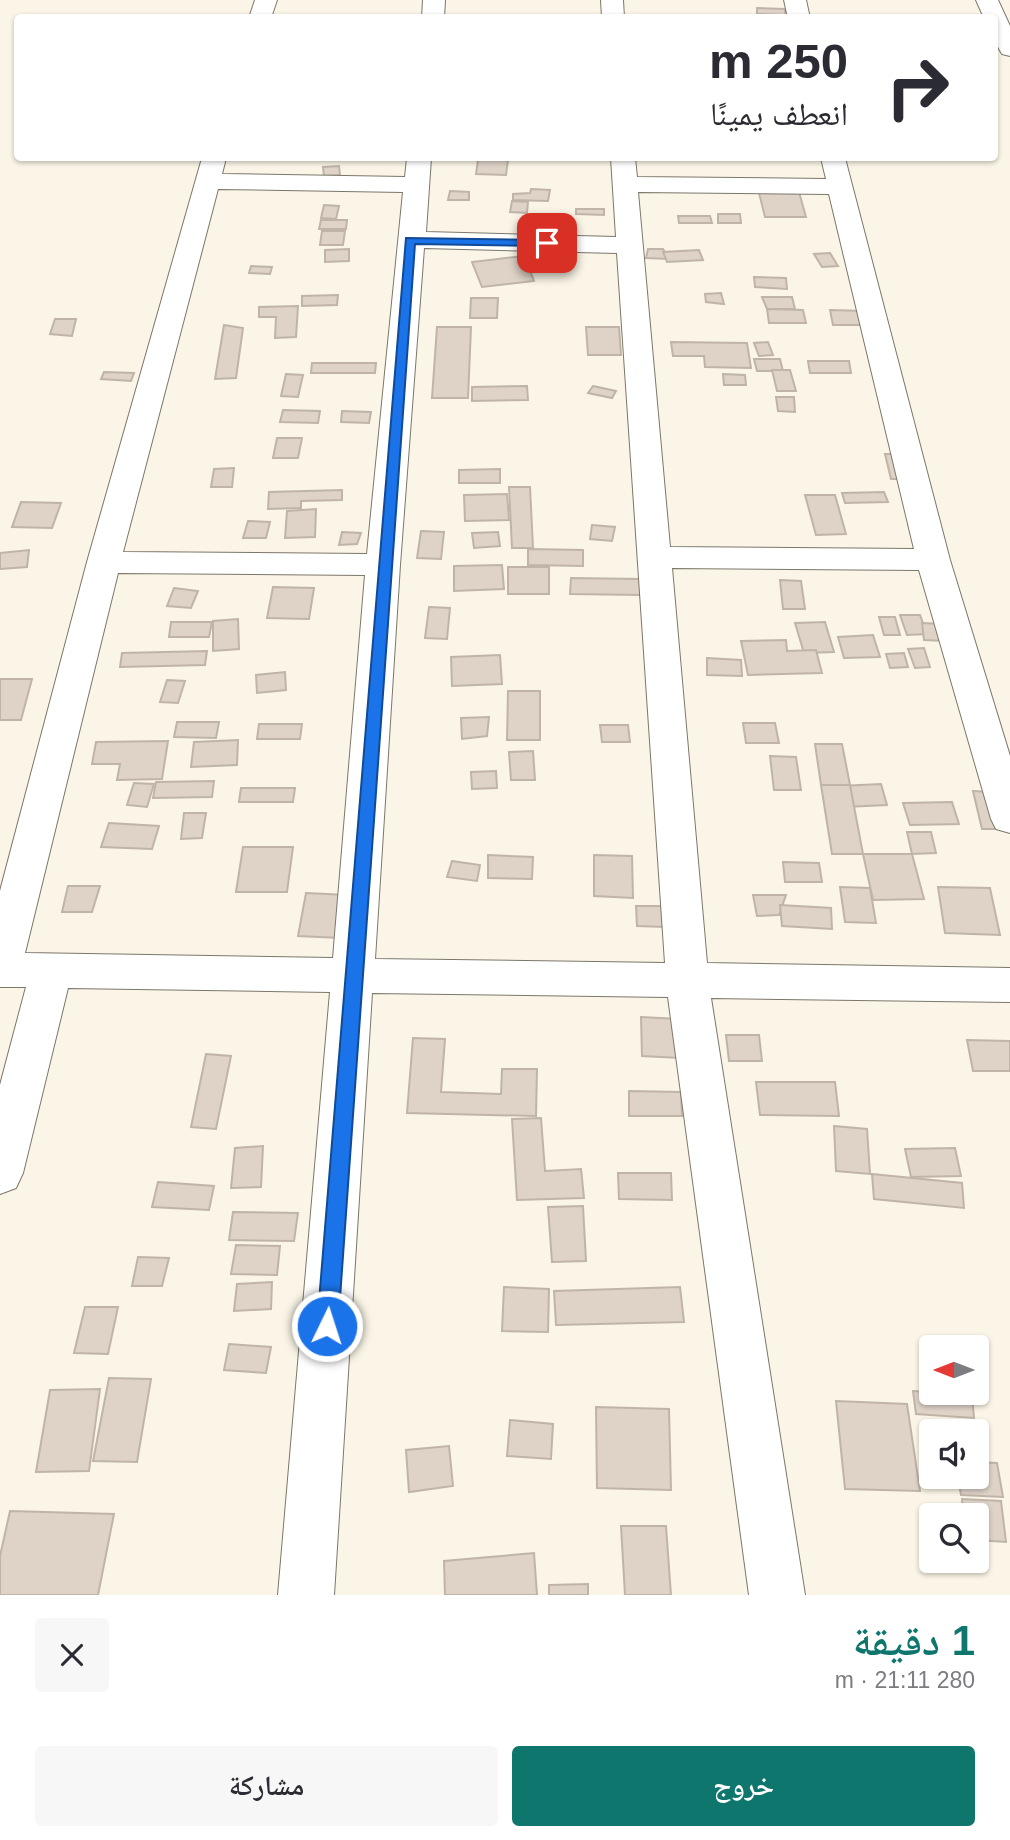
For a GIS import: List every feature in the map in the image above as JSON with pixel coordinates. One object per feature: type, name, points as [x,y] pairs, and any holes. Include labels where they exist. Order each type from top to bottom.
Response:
[{"type":"street","points":[[1005,28],[1010,49]]},
{"type":"street","points":[[306,1595],[355,977],[383,565],[419,161]]},
{"type":"street","points":[[623,161],[687,979],[777,1595]]},
{"type":"street","points":[[416,185],[210,169],[104,562],[0,970],[1010,985]]},
{"type":"street","points":[[624,184],[836,172],[933,560],[1010,819]]},
{"type":"street","points":[[410,240],[629,245]]},
{"type":"street","points":[[655,557],[933,560]]},
{"type":"street","points":[[104,562],[383,565]]},
{"type":"street","points":[[0,1173],[51,972]]},
{"type":"building","points":[[757,8],[785,9],[785,14],[757,14]]},
{"type":"building","points":[[478,161],[508,161],[506,175],[476,174]]},
{"type":"building","points":[[339,166],[340,175],[324,176],[323,167]]},
{"type":"building","points":[[531,189],[550,190],[548,201],[513,200],[513,194],[530,193]]},
{"type":"building","points":[[450,191],[469,192],[469,200],[448,200]]},
{"type":"building","points":[[799,192],[806,217],[765,217],[759,193]]},
{"type":"building","points":[[512,201],[528,202],[527,213],[510,212]]},
{"type":"building","points":[[324,205],[339,206],[336,219],[321,218]]},
{"type":"building","points":[[576,209],[604,209],[604,215],[576,214]]},
{"type":"building","points":[[718,214],[740,214],[741,223],[718,223]]},
{"type":"building","points":[[678,216],[710,216],[712,223],[679,223]]},
{"type":"building","points":[[321,220],[347,220],[346,229],[319,229]]},
{"type":"building","points":[[322,231],[345,231],[343,245],[320,245]]},
{"type":"building","points":[[349,249],[349,261],[325,262],[325,250]]},
{"type":"building","points":[[648,249],[663,249],[669,259],[646,258]]},
{"type":"building","points":[[699,250],[703,260],[667,262],[663,252]]},
{"type":"building","points":[[830,253],[838,266],[822,267],[814,254]]},
{"type":"building","points":[[524,256],[534,281],[482,287],[472,262]]},
{"type":"building","points":[[251,266],[272,267],[270,274],[249,273]]},
{"type":"building","points":[[754,277],[786,278],[787,289],[755,287]]},
{"type":"building","points":[[721,293],[724,304],[706,302],[705,294]]},
{"type":"building","points":[[338,295],[337,305],[302,306],[302,296]]},
{"type":"building","points":[[762,297],[792,297],[795,309],[767,309]]},
{"type":"building","points":[[471,298],[498,298],[497,318],[470,318]]},
{"type":"building","points":[[298,306],[296,337],[275,338],[276,317],[259,317],[259,307]]},
{"type":"building","points":[[767,309],[803,310],[806,323],[769,323]]},
{"type":"building","points":[[830,310],[865,311],[868,325],[833,325]]},
{"type":"building","points":[[55,319],[76,319],[72,336],[50,334]]},
{"type":"building","points":[[224,325],[243,328],[236,378],[215,379]]},
{"type":"building","points":[[437,327],[471,327],[468,398],[432,398]]},
{"type":"building","points":[[586,327],[619,327],[621,355],[588,355]]},
{"type":"building","points":[[671,342],[747,343],[751,368],[705,367],[704,356],[673,356]]},
{"type":"building","points":[[768,342],[773,355],[759,356],[754,343]]},
{"type":"building","points":[[754,359],[780,359],[783,371],[757,371]]},
{"type":"building","points":[[808,361],[849,361],[851,373],[810,373]]},
{"type":"building","points":[[312,363],[376,363],[375,373],[311,373]]},
{"type":"building","points":[[772,370],[790,370],[796,391],[777,391]]},
{"type":"building","points":[[104,372],[134,373],[131,381],[101,379]]},
{"type":"building","points":[[286,374],[303,375],[298,397],[281,396]]},
{"type":"building","points":[[723,374],[745,375],[746,385],[724,385]]},
{"type":"building","points":[[527,386],[528,400],[472,401],[472,387]]},
{"type":"building","points":[[593,386],[616,391],[612,398],[588,393]]},
{"type":"building","points":[[776,397],[794,397],[795,412],[778,411]]},
{"type":"building","points":[[283,410],[320,411],[318,423],[280,422]]},
{"type":"building","points":[[342,411],[371,412],[369,423],[341,422]]},
{"type":"building","points":[[277,438],[302,438],[298,458],[273,458]]},
{"type":"building","points":[[885,454],[899,454],[905,479],[891,479]]},
{"type":"building","points":[[234,468],[232,487],[211,487],[214,469]]},
{"type":"building","points":[[500,469],[500,483],[459,483],[459,470]]},
{"type":"building","points":[[509,487],[530,487],[533,548],[512,548]]},
{"type":"building","points":[[342,490],[342,500],[301,501],[301,508],[268,509],[269,492]]},
{"type":"building","points":[[884,492],[888,502],[845,503],[842,493]]},
{"type":"building","points":[[507,494],[509,520],[465,521],[464,495]]},
{"type":"building","points":[[805,495],[835,495],[846,534],[816,535]]},
{"type":"building","points":[[21,502],[61,503],[52,528],[12,527]]},
{"type":"building","points":[[316,509],[315,537],[285,538],[287,511]]},
{"type":"building","points":[[248,521],[270,522],[266,538],[243,538]]},
{"type":"building","points":[[592,525],[615,527],[612,541],[590,539]]},
{"type":"building","points":[[421,531],[444,532],[441,559],[417,558]]},
{"type":"building","points":[[342,532],[361,533],[357,544],[339,545]]},
{"type":"building","points":[[498,532],[500,546],[474,548],[472,533]]},
{"type":"building","points":[[528,549],[583,550],[583,566],[528,565]]},
{"type":"building","points":[[29,550],[27,567],[0,569],[0,553]]},
{"type":"building","points":[[502,565],[504,589],[454,591],[454,566]]},
{"type":"building","points":[[508,567],[549,567],[549,594],[508,594]]},
{"type":"building","points":[[571,578],[640,579],[641,595],[570,594]]},
{"type":"building","points":[[780,580],[801,581],[805,609],[783,609]]},
{"type":"building","points":[[273,587],[314,588],[309,619],[267,618]]},
{"type":"building","points":[[174,588],[198,591],[191,608],[167,606]]},
{"type":"building","points":[[429,607],[450,608],[447,639],[425,638]]},
{"type":"building","points":[[900,615],[920,615],[927,634],[907,635]]},
{"type":"building","points":[[879,617],[895,617],[900,635],[884,635]]},
{"type":"building","points":[[238,619],[239,649],[213,651],[213,621]]},
{"type":"building","points":[[171,622],[212,622],[209,637],[169,637]]},
{"type":"building","points":[[825,622],[834,652],[804,653],[795,623]]},
{"type":"building","points":[[922,623],[942,624],[945,641],[924,640]]},
{"type":"building","points":[[873,635],[880,657],[844,658],[838,637]]},
{"type":"building","points":[[786,640],[787,651],[816,650],[822,673],[748,675],[741,641]]},
{"type":"building","points":[[924,648],[930,667],[915,668],[908,649]]},
{"type":"building","points":[[207,651],[205,665],[120,667],[122,653]]},
{"type":"building","points":[[904,653],[908,667],[890,668],[886,654]]},
{"type":"building","points":[[500,655],[502,684],[452,686],[451,657]]},
{"type":"building","points":[[707,658],[741,660],[742,676],[707,675]]},
{"type":"building","points":[[285,672],[286,690],[257,693],[256,675]]},
{"type":"building","points":[[0,679],[32,679],[21,720],[0,720]]},
{"type":"building","points":[[167,680],[185,681],[178,703],[160,702]]},
{"type":"building","points":[[508,691],[540,691],[540,740],[507,740]]},
{"type":"building","points":[[489,717],[487,736],[462,739],[461,718]]},
{"type":"building","points":[[177,722],[219,722],[216,738],[174,737]]},
{"type":"building","points":[[743,723],[775,723],[779,743],[746,743]]},
{"type":"building","points":[[259,724],[302,724],[300,739],[257,739]]},
{"type":"building","points":[[600,725],[628,725],[630,742],[602,742]]},
{"type":"building","points":[[238,740],[237,765],[191,767],[194,742]]},
{"type":"building","points":[[168,741],[162,779],[117,780],[120,764],[92,764],[96,742]]},
{"type":"building","points":[[815,744],[842,744],[850,785],[821,785]]},
{"type":"building","points":[[533,751],[535,780],[511,780],[509,752]]},
{"type":"building","points":[[770,756],[796,757],[801,790],[774,790]]},
{"type":"building","points":[[496,771],[497,788],[472,789],[471,772]]},
{"type":"building","points":[[214,781],[212,797],[153,798],[156,782]]},
{"type":"building","points":[[134,783],[154,784],[147,807],[127,805]]},
{"type":"building","points":[[881,784],[887,805],[845,807],[840,786]]},
{"type":"building","points":[[821,785],[850,785],[863,854],[832,854]]},
{"type":"building","points":[[241,788],[295,788],[293,802],[239,802]]},
{"type":"building","points":[[973,791],[990,792],[999,829],[982,829]]},
{"type":"building","points":[[952,802],[959,824],[910,825],[903,803]]},
{"type":"building","points":[[184,813],[206,813],[202,838],[181,839]]},
{"type":"building","points":[[109,823],[159,826],[152,849],[101,847]]},
{"type":"building","points":[[907,832],[931,832],[936,853],[912,854]]},
{"type":"building","points":[[243,847],[293,847],[287,892],[236,892]]},
{"type":"building","points":[[863,854],[912,854],[924,899],[873,900]]},
{"type":"building","points":[[488,855],[533,857],[532,879],[488,878]]},
{"type":"building","points":[[594,855],[632,856],[633,898],[594,896]]},
{"type":"building","points":[[452,861],[480,865],[477,881],[447,877]]},
{"type":"building","points":[[783,862],[819,863],[822,882],[785,882]]},
{"type":"building","points":[[68,886],[100,886],[92,912],[62,912]]},
{"type":"building","points":[[840,887],[870,888],[876,923],[845,922]]},
{"type":"building","points":[[938,887],[990,888],[1000,935],[945,933]]},
{"type":"building","points":[[306,893],[347,895],[340,938],[298,936]]},
{"type":"building","points":[[753,895],[786,895],[779,915],[757,916]]},
{"type":"building","points":[[780,905],[831,908],[832,929],[782,926]]},
{"type":"building","points":[[636,906],[664,906],[665,927],[637,926]]},
{"type":"building","points":[[641,1017],[679,1019],[680,1058],[642,1056]]},
{"type":"building","points":[[726,1035],[759,1035],[762,1061],[729,1061]]},
{"type":"building","points":[[413,1038],[445,1039],[441,1092],[501,1094],[502,1069],[537,1069],[536,1116],[407,1113]]},
{"type":"building","points":[[967,1040],[1010,1041],[1010,1071],[973,1071]]},
{"type":"building","points":[[206,1054],[231,1056],[216,1129],[191,1127]]},
{"type":"building","points":[[756,1082],[835,1082],[839,1116],[760,1115]]},
{"type":"building","points":[[629,1091],[681,1092],[682,1116],[629,1116]]},
{"type":"building","points":[[541,1118],[545,1171],[581,1169],[584,1198],[517,1200],[512,1119]]},
{"type":"building","points":[[834,1126],[867,1129],[870,1174],[836,1171]]},
{"type":"building","points":[[263,1146],[261,1187],[231,1188],[235,1148]]},
{"type":"building","points":[[955,1148],[961,1176],[911,1177],[905,1149]]},
{"type":"building","points":[[618,1173],[671,1173],[672,1200],[619,1199]]},
{"type":"building","points":[[872,1174],[962,1183],[964,1208],[874,1199]]},
{"type":"building","points":[[158,1182],[214,1186],[209,1210],[152,1207]]},
{"type":"building","points":[[583,1206],[586,1261],[552,1262],[548,1207]]},
{"type":"building","points":[[233,1212],[298,1213],[294,1241],[229,1240]]},
{"type":"building","points":[[236,1245],[280,1246],[277,1275],[231,1274]]},
{"type":"building","points":[[138,1257],[169,1258],[162,1286],[132,1286]]},
{"type":"building","points":[[272,1282],[271,1309],[234,1311],[237,1284]]},
{"type":"building","points":[[504,1287],[549,1289],[548,1332],[502,1331]]},
{"type":"building","points":[[680,1287],[684,1322],[556,1325],[554,1291]]},
{"type":"building","points":[[85,1307],[118,1307],[108,1354],[74,1353]]},
{"type":"building","points":[[229,1344],[271,1347],[266,1373],[224,1370]]},
{"type":"building","points":[[109,1378],[151,1379],[137,1462],[93,1461]]},
{"type":"building","points":[[100,1389],[89,1471],[36,1472],[50,1390]]},
{"type":"building","points":[[913,1391],[919,1391],[919,1405],[973,1405],[974,1418],[916,1414]]},
{"type":"building","points":[[836,1401],[907,1404],[920,1491],[845,1489]]},
{"type":"building","points":[[596,1407],[669,1409],[671,1490],[597,1488]]},
{"type":"building","points":[[510,1420],[553,1424],[551,1459],[507,1456]]},
{"type":"building","points":[[449,1446],[453,1486],[409,1492],[406,1450]]},
{"type":"building","points":[[989,1463],[997,1463],[1003,1497],[961,1495],[960,1489],[989,1489]]},
{"type":"building","points":[[962,1499],[1001,1501],[1006,1542],[989,1541],[989,1503],[962,1503]]},
{"type":"building","points":[[10,1511],[114,1514],[98,1595],[0,1595],[0,1556]]},
{"type":"building","points":[[621,1526],[666,1526],[671,1595],[625,1595]]},
{"type":"building","points":[[534,1553],[537,1595],[445,1595],[444,1561]]},
{"type":"building","points":[[588,1584],[588,1595],[549,1595],[549,1585]]},
{"type":"route","points":[[327,1326],[355,977],[383,565],[410,240],[547,243]]}]
